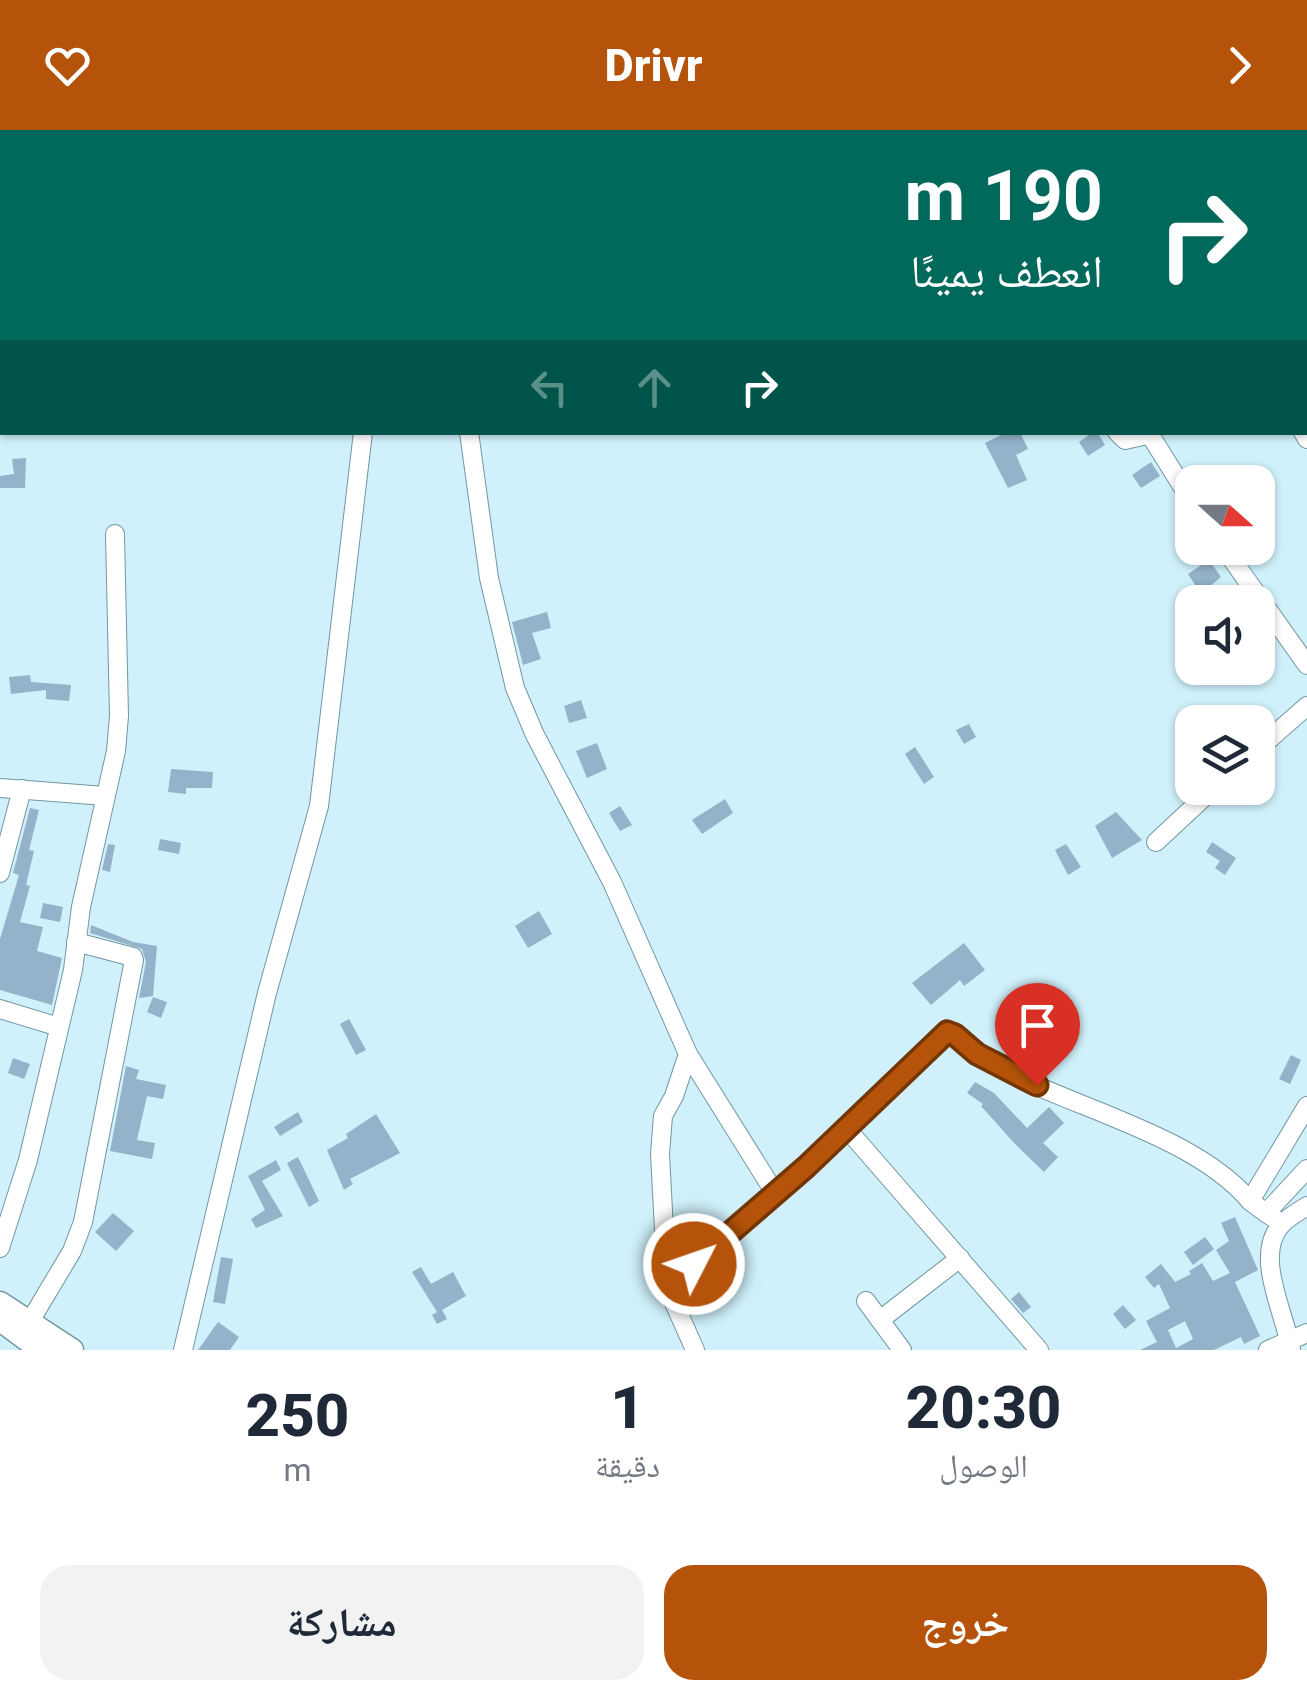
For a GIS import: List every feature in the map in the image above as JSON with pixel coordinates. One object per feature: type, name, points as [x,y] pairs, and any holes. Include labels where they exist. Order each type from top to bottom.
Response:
[{"type":"main road","points":[[0,1304],[72,1350]]},
{"type":"main road","points":[[0,1320],[41,1350]]},
{"type":"street","points":[[183,1350],[267,992],[320,801],[363,435]]},
{"type":"street","points":[[469,435],[489,578],[515,688],[612,882],[688,1054],[775,1193]]},
{"type":"street","points":[[1120,435],[1125,440],[1152,438],[1175,475]]},
{"type":"street","points":[[0,1248],[16,1205],[59,1027],[116,751],[116,534]]},
{"type":"street","points":[[1236,565],[1307,665]]},
{"type":"street","points":[[1275,733],[1307,706]]},
{"type":"street","points":[[0,788],[106,796]]},
{"type":"street","points":[[0,873],[22,789]]},
{"type":"street","points":[[1156,842],[1196,805]]},
{"type":"street","points":[[29,1323],[72,1251],[83,1222],[134,960],[76,942]]},
{"type":"street","points":[[0,1009],[59,1027]]},
{"type":"street","points":[[667,1287],[847,1129],[950,1032],[977,1054],[1012,1074],[1176,1146],[1228,1178],[1266,1212]]},
{"type":"street","points":[[688,1054],[660,1134],[667,1287],[695,1350]]},
{"type":"street","points":[[1268,1350],[1295,1341],[1274,1288],[1272,1240],[1266,1212],[1307,1106]]},
{"type":"street","points":[[847,1129],[1039,1350]]},
{"type":"street","points":[[1266,1212],[1307,1170]]},
{"type":"street","points":[[1266,1212],[1307,1206]]},
{"type":"street","points":[[880,1320],[960,1258]]},
{"type":"street","points":[[866,1301],[902,1350]]},
{"type":"building","points":[[1001,435],[1021,435],[1028,449],[1016,455],[1027,480],[1008,488],[985,443]]},
{"type":"building","points":[[1089,435],[1099,435],[1105,445],[1088,456],[1079,442]]},
{"type":"building","points":[[26,458],[25,488],[0,488],[0,476],[14,474],[12,459]]},
{"type":"building","points":[[1151,462],[1160,476],[1141,488],[1132,475]]},
{"type":"building","points":[[1202,565],[1213,565],[1221,577],[1212,585],[1195,585],[1188,574]]},
{"type":"building","points":[[547,612],[551,628],[532,633],[541,659],[523,665],[512,622]]},
{"type":"building","points":[[30,675],[31,682],[71,685],[69,701],[46,699],[46,690],[11,694],[9,677]]},
{"type":"building","points":[[581,700],[587,718],[569,723],[564,706]]},
{"type":"building","points":[[969,724],[976,737],[964,744],[956,730]]},
{"type":"building","points":[[597,743],[607,769],[587,778],[576,751]]},
{"type":"building","points":[[915,747],[934,777],[924,784],[905,754]]},
{"type":"building","points":[[171,769],[213,772],[212,788],[186,788],[186,794],[168,792]]},
{"type":"building","points":[[725,799],[733,813],[702,834],[692,820]]},
{"type":"building","points":[[620,806],[632,825],[620,831],[609,813]]},
{"type":"building","points":[[30,808],[39,810],[29,850],[34,851],[26,885],[30,886],[20,922],[43,927],[37,951],[62,958],[52,1005],[0,990],[0,939],[19,875],[13,873]]},
{"type":"building","points":[[1116,812],[1142,840],[1112,858],[1095,826]]},
{"type":"building","points":[[160,839],[181,843],[179,854],[158,850]]},
{"type":"building","points":[[1212,842],[1236,858],[1225,875],[1215,868],[1220,861],[1206,852]]},
{"type":"building","points":[[108,844],[115,845],[110,872],[102,870]]},
{"type":"building","points":[[1066,844],[1081,867],[1068,875],[1055,850]]},
{"type":"building","points":[[43,903],[63,907],[60,922],[40,918]]},
{"type":"building","points":[[539,911],[552,934],[528,948],[515,926]]},
{"type":"building","points":[[91,925],[133,942],[157,946],[153,996],[139,998],[146,962],[142,949],[90,933]]},
{"type":"building","points":[[964,943],[985,970],[964,986],[960,980],[931,1005],[912,983]]},
{"type":"building","points":[[153,997],[167,1002],[161,1018],[147,1012]]},
{"type":"building","points":[[349,1019],[366,1050],[356,1055],[340,1024]]},
{"type":"building","points":[[1291,1055],[1301,1060],[1290,1084],[1279,1079]]},
{"type":"building","points":[[13,1058],[30,1064],[24,1079],[8,1073]]},
{"type":"building","points":[[126,1066],[139,1070],[136,1079],[166,1085],[163,1099],[147,1096],[137,1140],[155,1143],[152,1159],[110,1151]]},
{"type":"building","points":[[975,1082],[994,1093],[1027,1128],[1049,1107],[1064,1123],[1043,1143],[1058,1157],[1044,1172],[983,1104],[967,1093]]},
{"type":"building","points":[[298,1112],[303,1122],[280,1136],[274,1127]]},
{"type":"building","points":[[376,1114],[400,1153],[350,1179],[353,1184],[344,1190],[327,1150]]},
{"type":"building","points":[[298,1157],[319,1201],[309,1207],[287,1163]]},
{"type":"building","points":[[276,1160],[281,1170],[262,1181],[283,1216],[256,1228],[251,1219],[265,1210],[248,1176]]},
{"type":"building","points":[[113,1213],[134,1231],[116,1251],[95,1232]]},
{"type":"building","points":[[1235,1217],[1258,1270],[1235,1282],[1260,1336],[1244,1344],[1241,1337],[1214,1350],[1140,1350],[1157,1342],[1146,1321],[1170,1308],[1159,1284],[1154,1288],[1145,1277],[1161,1264],[1175,1282],[1202,1263],[1213,1281],[1230,1273],[1216,1250],[1229,1241],[1221,1223]],"holes":[[[1185,1321],[1193,1339],[1176,1348],[1168,1330]]]},
{"type":"building","points":[[1205,1237],[1214,1249],[1193,1265],[1184,1252]]},
{"type":"building","points":[[221,1257],[233,1259],[225,1304],[213,1302]]},
{"type":"building","points":[[421,1267],[431,1284],[453,1272],[466,1296],[442,1310],[447,1319],[437,1324],[432,1315],[437,1312],[412,1272]]},
{"type":"building","points":[[1019,1292],[1031,1307],[1023,1313],[1011,1299]]},
{"type":"building","points":[[1123,1305],[1136,1320],[1125,1329],[1113,1314]]},
{"type":"building","points":[[218,1322],[239,1337],[230,1350],[198,1350]]},
{"type":"route","points":[[694,1264],[806,1167],[947,1032],[977,1054],[1037,1085]]}]
